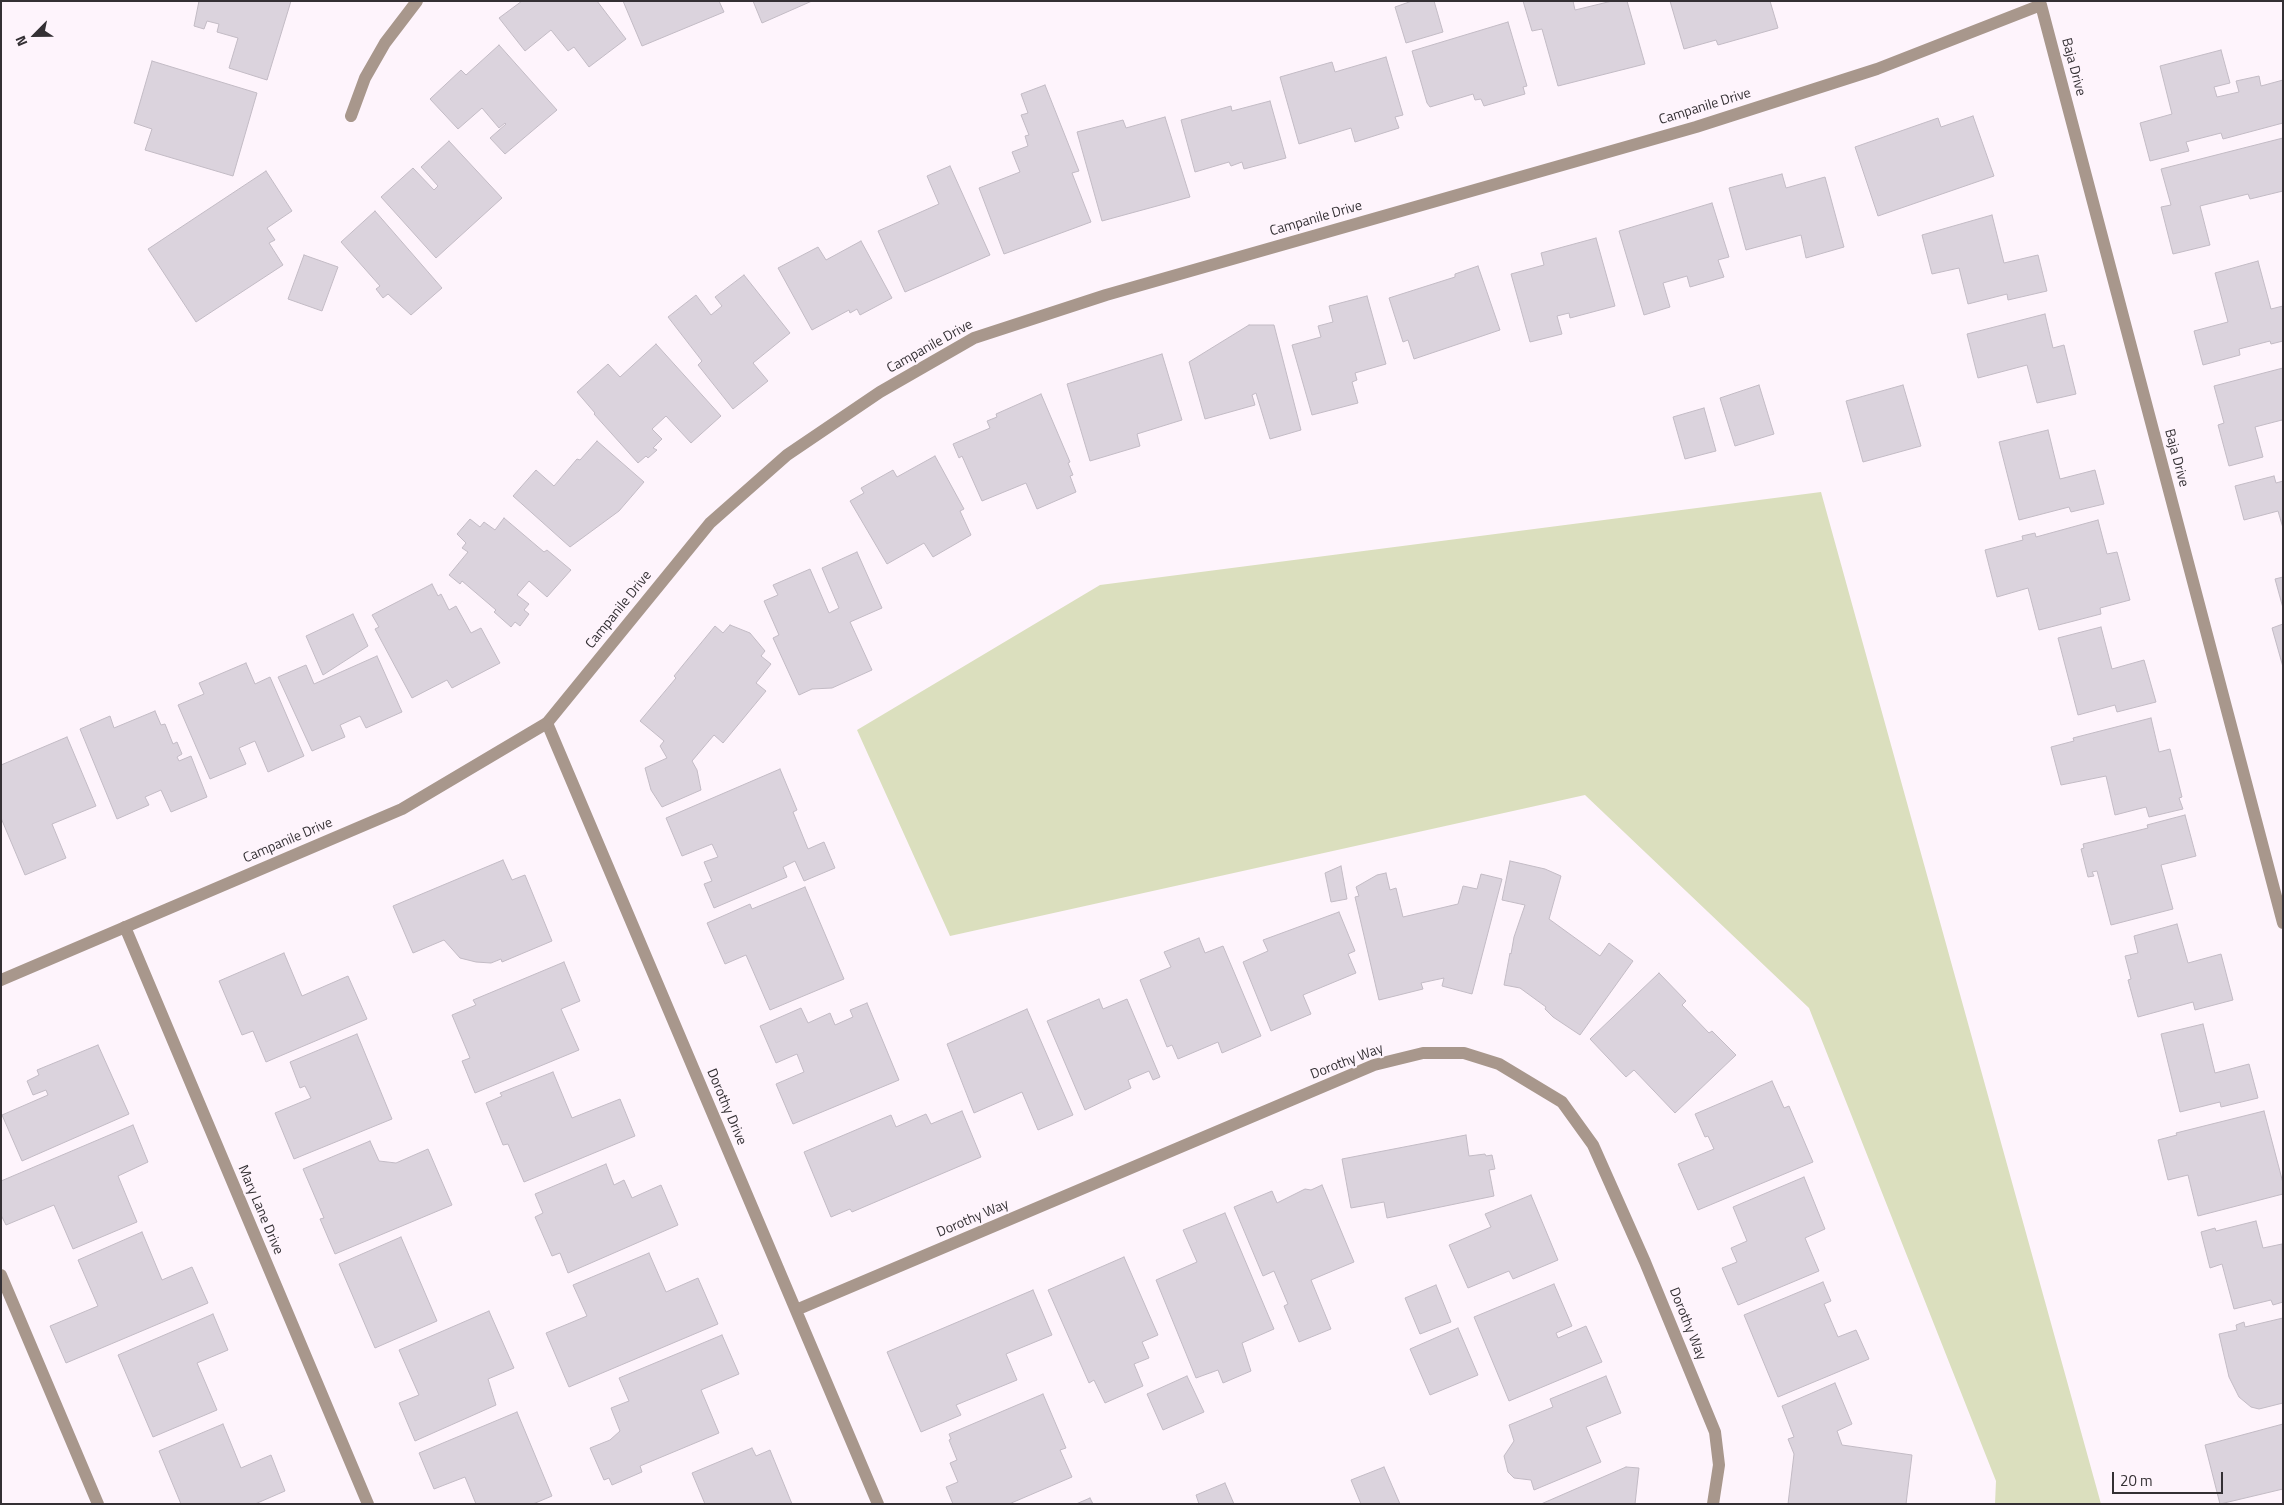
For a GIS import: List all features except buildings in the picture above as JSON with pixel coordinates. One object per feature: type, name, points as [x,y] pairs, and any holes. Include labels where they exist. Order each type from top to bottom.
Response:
[{"type":"street","points":[[351,116],[366,78],[385,43],[417,1]]},
{"type":"street","name":"Campanile Drive","points":[[1,980],[402,809],[547,723],[710,523],[787,455],[880,392],[974,338],[1106,295],[1696,127],[1877,69],[2044,2]]},
{"type":"street","name":"Baja Drive","points":[[2044,2],[2283,923]]},
{"type":"street","name":"Dorothy Drive","points":[[547,723],[878,1504]]},
{"type":"street","name":"Mary Lane Drive","points":[[125,927],[368,1504]]},
{"type":"street","name":"Dorothy Way","points":[[796,1310],[1374,1065],[1423,1053],[1464,1053],[1500,1064],[1562,1102],[1593,1145],[1646,1262],[1715,1432],[1719,1465],[1713,1504]]},
{"type":"street","points":[[1,1275],[98,1504]]},
{"type":"green space","points":[[1821,492],[2101,1504],[1995,1504],[1996,1481],[1809,1008],[1585,795],[950,936],[857,730],[1100,585]]}]
